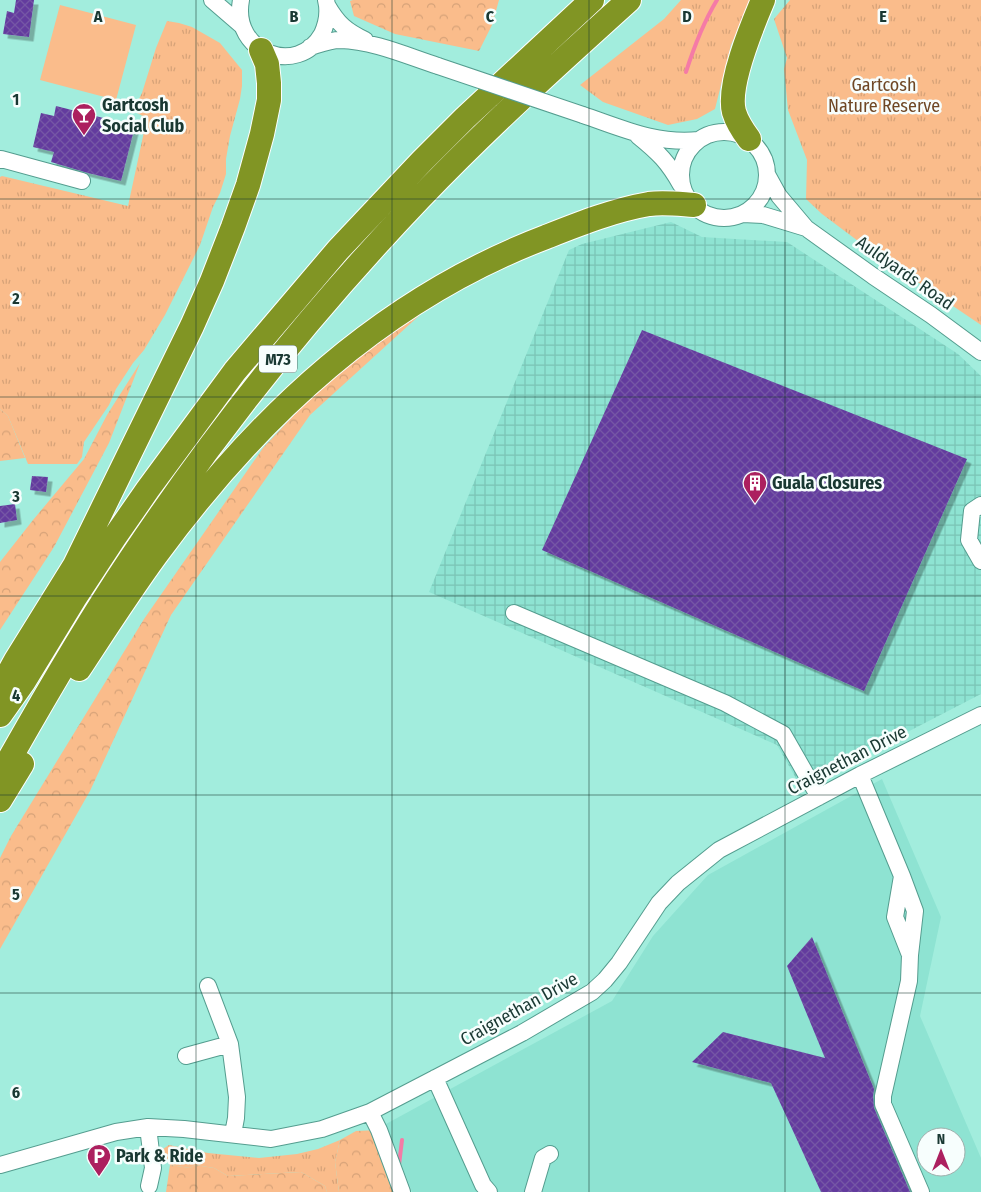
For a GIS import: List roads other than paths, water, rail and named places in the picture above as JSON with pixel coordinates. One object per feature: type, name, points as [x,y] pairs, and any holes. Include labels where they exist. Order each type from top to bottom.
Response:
[{"type":"highway","name":"M73","points":[[0,715],[24,681],[114,538],[235,371],[338,250],[415,168],[465,118],[592,0]]},
{"type":"highway","name":"M73","points":[[0,776],[51,686],[129,560],[239,408],[298,335],[420,198],[474,143],[628,0]]},
{"type":"highway","points":[[749,139],[734,112],[733,90],[749,36],[763,0]]},
{"type":"highway","points":[[0,689],[75,565],[212,281],[239,210],[262,134],[269,100],[269,83],[267,64],[261,50]]},
{"type":"highway","points":[[0,800],[62,695],[157,553],[243,448],[324,370],[386,322],[424,297],[497,258],[567,228],[624,210],[650,204],[671,203],[688,197]]},
{"type":"street","points":[[212,0],[241,25]]},
{"type":"street","points":[[241,0],[239,17],[249,39],[261,50],[273,55],[286,56],[298,54],[310,47],[340,40],[378,46]]},
{"type":"street","points":[[327,3],[334,17],[350,33],[378,46],[634,134],[677,141],[699,140]]},
{"type":"street","points":[[310,47],[319,38],[325,27],[328,14],[327,3]]},
{"type":"street","points":[[634,134],[658,152],[667,162],[688,197],[704,213],[717,218],[730,218],[743,214],[761,198],[766,188],[768,176],[763,155],[749,139],[737,134],[724,132],[711,134],[699,140],[685,156],[682,166],[681,177],[688,197]]},
{"type":"street","points":[[0,160],[82,181]]},
{"type":"street","name":"Auldyards Road","points":[[768,176],[779,196],[806,228],[981,352]]},
{"type":"street","name":"Auldyards Road","points":[[743,214],[763,215],[806,228]]},
{"type":"street","points":[[981,506],[972,511],[969,540],[981,561]]},
{"type":"street","points":[[514,613],[724,703],[783,734],[819,797]]},
{"type":"street","name":"Craignethan Drive","points":[[0,1165],[116,1132],[148,1127],[271,1138],[322,1129],[370,1112],[522,1032],[592,992],[620,963],[659,903],[678,882],[719,850],[860,775],[981,715]]},
{"type":"street","points":[[860,775],[902,876],[895,917],[910,955],[909,982],[883,1096],[883,1104],[921,1192]]},
{"type":"street","points":[[208,986],[230,1044],[237,1097],[233,1134]]},
{"type":"street","points":[[186,1056],[230,1044]]},
{"type":"street","points":[[435,1078],[483,1185],[489,1192]]},
{"type":"street","points":[[370,1112],[379,1130],[402,1192]]},
{"type":"street","points":[[148,1127],[153,1168],[149,1186]]},
{"type":"street","points":[[533,1192],[543,1158],[550,1154]]},
{"type":"waterway","points":[[686,72],[699,35],[717,0]]},
{"type":"waterway","points":[[399,1165],[402,1140]]},
{"type":"place","name":"Gartcosh Social Club","points":[[84,136]]},
{"type":"place","name":"Guala Closures","points":[[755,504]]},
{"type":"place","name":"Park & Ride","points":[[99,1177]]},
{"type":"park label","name":"Gartcosh Nature Reserve","points":[[884,95]]}]
